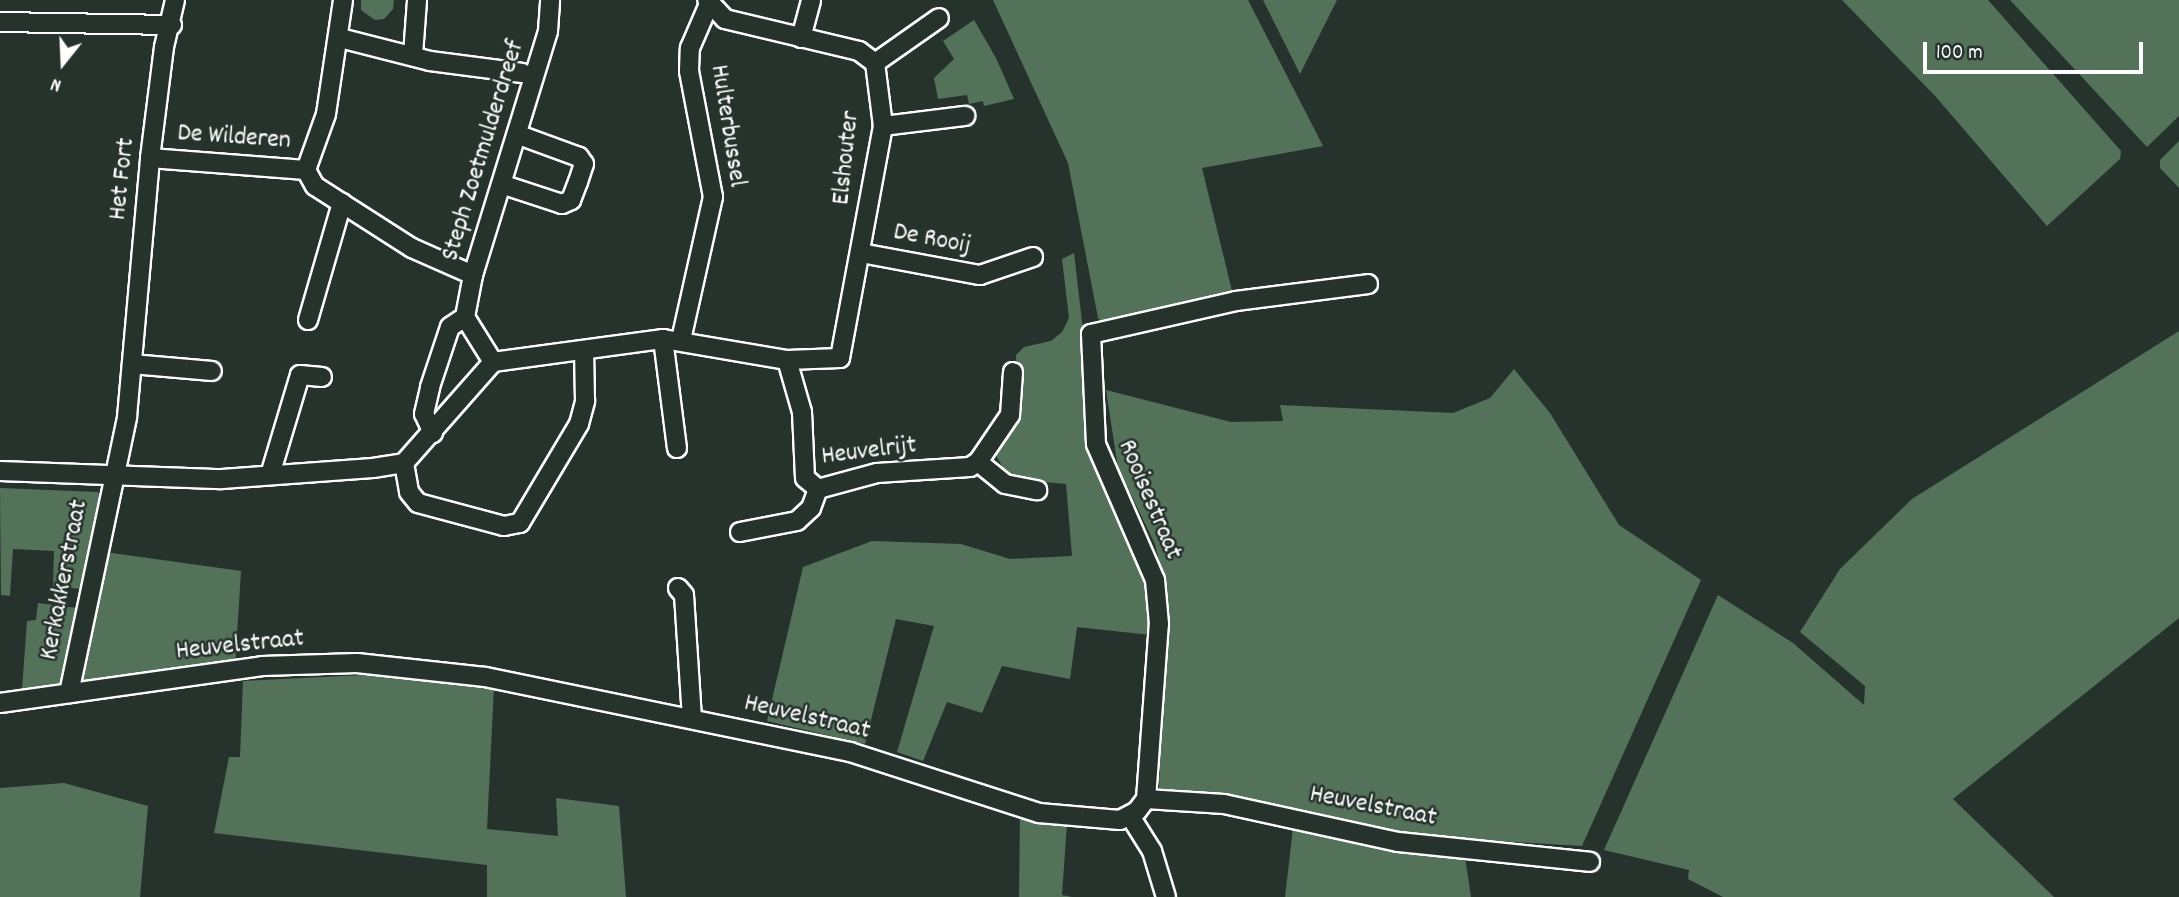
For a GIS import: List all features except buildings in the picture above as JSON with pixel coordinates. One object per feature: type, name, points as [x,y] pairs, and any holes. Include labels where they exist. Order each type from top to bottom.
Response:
[{"type":"street","name":"Het Fort","points":[[113,477],[127,416],[150,158],[164,47],[172,25],[175,0]]},
{"type":"street","points":[[306,170],[326,114],[344,0]]},
{"type":"street","points":[[413,55],[417,0]]},
{"type":"street","name":"Steph Zoetmulderdreef","points":[[433,433],[424,414],[430,387],[450,327],[465,317],[473,275],[504,185],[548,31],[550,0]]},
{"type":"street","points":[[801,38],[811,0]]},
{"type":"street","points":[[708,2],[725,19],[859,51],[875,62],[939,18]]},
{"type":"street","name":"Hulterbussel","points":[[677,449],[672,340],[713,197],[689,71],[690,48],[708,2]]},
{"type":"street","points":[[0,22],[172,25]]},
{"type":"street","points":[[340,38],[413,55],[522,72]]},
{"type":"street","name":"Elshouter","points":[[787,360],[839,358],[883,126],[875,62]]},
{"type":"street","points":[[883,126],[965,116]]},
{"type":"street","points":[[504,185],[562,204],[571,200],[584,164],[579,157],[519,135]]},
{"type":"street","name":"De Wilderen","points":[[150,158],[306,170],[315,186],[412,248],[473,275]]},
{"type":"street","points":[[308,320],[342,203]]},
{"type":"street","name":"De Rooij","points":[[861,253],[979,275],[1032,257]]},
{"type":"street","name":"Rooisestraat","points":[[1146,799],[1159,624],[1155,580],[1096,444],[1091,334],[1236,301],[1368,284]]},
{"type":"street","points":[[465,317],[493,362]]},
{"type":"street","points":[[0,471],[222,479],[404,463],[493,362],[536,354],[672,340],[787,360]]},
{"type":"street","points":[[404,463],[409,492],[418,503],[504,526],[520,523],[579,424],[585,401],[584,351]]},
{"type":"street","name":"Heuvelrijt","points":[[787,360],[802,412],[805,478],[818,489],[877,473],[970,467],[978,462]]},
{"type":"street","points":[[132,364],[212,371]]},
{"type":"street","points":[[1013,372],[1010,415],[978,462],[1005,484],[1037,490]]},
{"type":"street","points":[[270,475],[300,375],[322,377]]},
{"type":"street","name":"Kerkakkerstraat","points":[[69,693],[113,477]]},
{"type":"street","points":[[740,532],[797,521],[811,508],[818,489]]},
{"type":"street","points":[[678,588],[684,595],[692,719]]},
{"type":"street","name":"Heuvelstraat","points":[[0,703],[262,666],[357,663],[485,677],[850,752],[1039,813],[1082,819],[1130,816]]},
{"type":"street","points":[[1146,799],[1130,816],[1152,850],[1166,897]]},
{"type":"street","name":"Heuvelstraat","points":[[1146,799],[1224,804],[1398,842],[1590,862]]},
{"type":"green space","points":[[361,0],[394,0],[393,9],[384,19],[375,20],[361,10]]},
{"type":"green space","points":[[993,0],[1248,0],[1323,146],[1202,168],[1233,295],[1104,324],[1098,318],[1068,163]]},
{"type":"green space","points":[[1263,0],[1337,0],[1300,74]]},
{"type":"green space","points":[[1842,0],[1988,0],[2121,151],[2120,159],[2047,226],[1936,97]]},
{"type":"green space","points":[[2010,0],[2179,0],[2179,116],[2147,147]]},
{"type":"green space","points":[[974,20],[996,58],[1014,99],[984,106],[983,101],[969,104],[967,95],[938,99],[934,78],[954,59],[943,41]]},
{"type":"green space","points":[[2179,141],[2179,188],[2160,168],[2160,160]]},
{"type":"green space","points":[[1074,253],[1085,347],[1086,426],[1093,453],[1150,586],[1151,635],[1077,627],[1070,679],[1002,666],[982,713],[947,702],[923,761],[897,752],[934,626],[896,619],[865,744],[767,721],[803,567],[872,541],[961,544],[1010,559],[1072,556],[1066,484],[1010,479],[995,454],[1015,408],[1016,355],[1024,347],[1051,341],[1062,332],[1069,318],[1062,259]]},
{"type":"green space","points":[[2179,331],[2179,618],[1953,799],[2054,897],[1723,897],[1688,879],[1689,870],[1604,850],[1718,595],[1793,643],[1864,705],[1865,686],[1800,632],[1840,569],[1912,499]]},
{"type":"green space","points":[[1514,369],[1550,413],[1619,525],[1701,580],[1582,846],[1413,836],[1159,792],[1165,588],[1155,544],[1118,468],[1106,390],[1231,422],[1283,421],[1280,405],[1453,413],[1490,398]]},
{"type":"green space","points":[[0,488],[98,492],[100,499],[81,589],[53,586],[54,551],[13,549],[10,596],[1,595]]},
{"type":"green space","points":[[105,552],[241,571],[235,666],[82,686]]},
{"type":"green space","points":[[38,603],[77,608],[64,678],[57,688],[22,689],[27,621],[36,620]]},
{"type":"green space","points":[[402,673],[494,686],[487,829],[558,836],[556,798],[619,806],[626,897],[487,897],[487,865],[214,833],[229,757],[240,757],[243,681]]},
{"type":"green space","points":[[64,783],[148,806],[140,897],[0,897],[0,788]]},
{"type":"green space","points":[[1020,812],[1067,823],[1062,895],[1072,897],[1019,897]]},
{"type":"green space","points":[[1293,828],[1366,845],[1465,857],[1471,897],[1285,897]]}]
